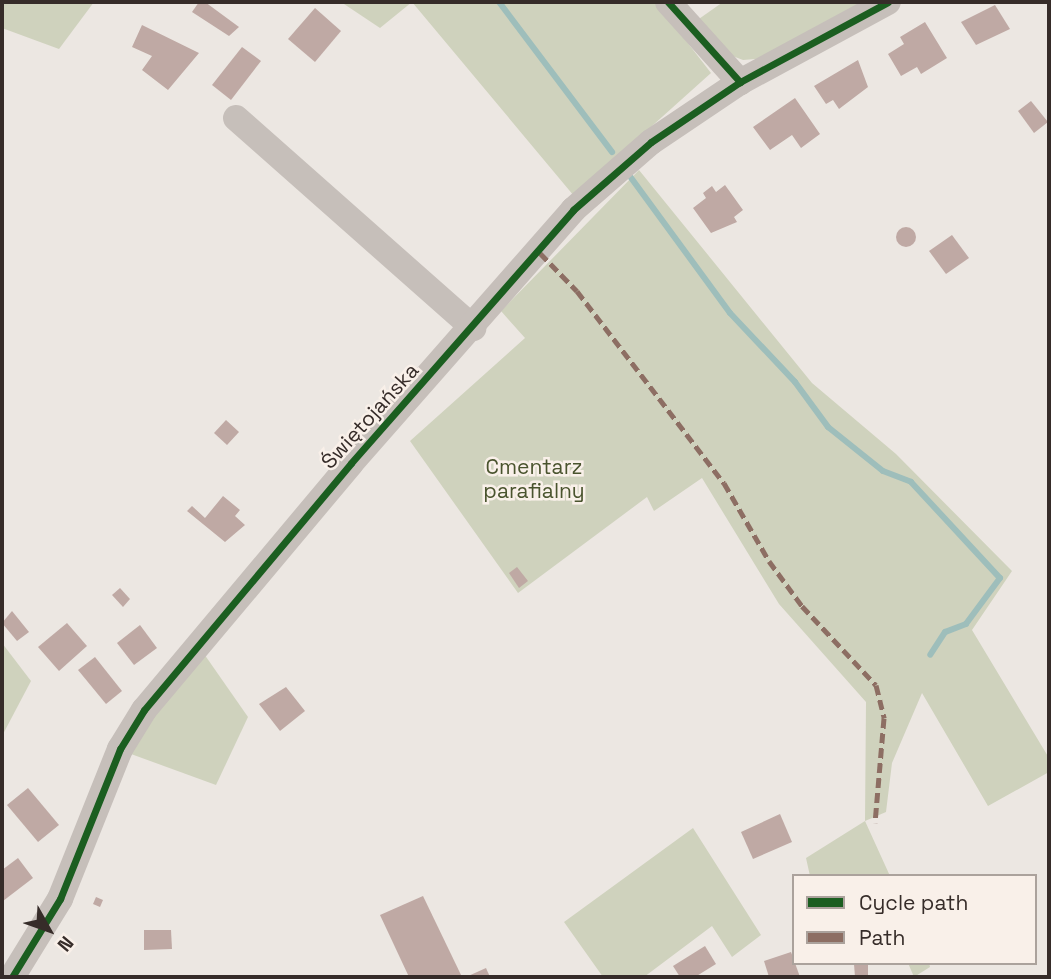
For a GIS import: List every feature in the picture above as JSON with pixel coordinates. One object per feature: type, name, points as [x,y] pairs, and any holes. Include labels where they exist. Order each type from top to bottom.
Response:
[{"type":"street","points":[[668,2],[740,82]]},
{"type":"street","name":"Świętojańska","points":[[23,973],[60,899],[120,749],[144,710],[289,534],[600,183],[651,142],[740,82],[888,2]]},
{"type":"street","points":[[236,118],[473,328]]},
{"type":"green space","points":[[2,2],[94,2],[59,49],[2,28]]},
{"type":"green space","points":[[341,2],[412,2],[380,28]]},
{"type":"green space","points":[[412,2],[656,2],[711,73],[574,196]]},
{"type":"green space","points":[[723,2],[874,2],[768,58],[743,60],[722,52],[696,21]]},
{"type":"green space","name":"Cmentarz parafialny","points":[[639,170],[812,383],[896,454],[1012,571],[972,630],[1049,758],[1049,772],[988,806],[922,693],[892,763],[886,812],[865,821],[866,702],[779,604],[702,478],[654,511],[647,497],[518,593],[410,441],[525,338],[501,311]]},
{"type":"green space","points":[[2,643],[31,681],[2,736]]},
{"type":"green space","points":[[202,651],[248,717],[216,785],[131,754],[144,728]]},
{"type":"green space","points":[[865,821],[889,874],[810,874],[806,858]]},
{"type":"green space","points":[[693,828],[761,935],[732,957],[712,926],[644,977],[603,977],[564,922]]},
{"type":"green space","points":[[909,965],[930,965],[930,967],[914,977]]},
{"type":"building","points":[[199,2],[205,2],[239,27],[229,36],[192,12]]},
{"type":"building","points":[[995,5],[1010,29],[976,45],[961,22]]},
{"type":"building","points":[[315,8],[341,31],[315,62],[288,39]]},
{"type":"building","points":[[925,22],[947,58],[921,74],[917,67],[901,76],[888,54],[904,44],[900,37]]},
{"type":"building","points":[[142,25],[199,53],[168,90],[142,70],[152,56],[132,47]]},
{"type":"building","points":[[242,47],[261,61],[231,100],[212,85]]},
{"type":"building","points":[[858,60],[868,87],[839,109],[833,100],[826,104],[814,86]]},
{"type":"building","points":[[795,98],[820,134],[801,148],[792,135],[770,150],[753,127]]},
{"type":"building","points":[[1031,101],[1048,122],[1034,133],[1018,111]]},
{"type":"building","points":[[725,185],[743,210],[734,217],[737,222],[711,233],[693,208],[706,198],[703,193],[712,186],[716,192]]},
{"type":"building","points":[[906,227],[913,230],[916,237],[913,244],[906,247],[899,244],[896,237],[899,230]]},
{"type":"building","points":[[952,235],[969,258],[946,274],[929,251]]},
{"type":"building","points":[[226,420],[239,432],[227,445],[214,433]]},
{"type":"building","points":[[223,496],[240,510],[235,516],[245,525],[225,542],[187,511],[192,506],[205,518]]},
{"type":"building","points":[[517,567],[528,581],[519,588],[509,573]]},
{"type":"building","points":[[120,588],[130,599],[123,607],[112,595]]},
{"type":"building","points":[[12,611],[29,632],[17,641],[2,623]]},
{"type":"building","points":[[67,623],[87,646],[59,671],[38,647]]},
{"type":"building","points":[[140,625],[157,648],[134,665],[117,643]]},
{"type":"building","points":[[95,657],[122,691],[106,704],[78,670]]},
{"type":"building","points":[[286,687],[305,711],[280,731],[259,704]]},
{"type":"building","points":[[28,788],[59,825],[38,842],[7,805]]},
{"type":"building","points":[[780,814],[792,842],[753,859],[741,832]]},
{"type":"building","points":[[18,858],[33,878],[3,901],[2,870]]},
{"type":"building","points":[[423,896],[462,977],[409,977],[380,915]]},
{"type":"building","points":[[96,897],[103,900],[100,907],[93,904]]},
{"type":"building","points":[[144,930],[171,930],[172,949],[144,950]]},
{"type":"building","points":[[705,946],[716,964],[695,977],[680,977],[673,966]]},
{"type":"building","points":[[791,952],[792,965],[796,965],[800,977],[769,977],[764,961]]},
{"type":"building","points":[[854,965],[868,965],[868,977],[855,977]]},
{"type":"building","points":[[486,968],[490,977],[466,977]]},
{"type":"waterway","points":[[499,2],[612,152]]},
{"type":"waterway","points":[[629,175],[730,313],[795,382],[828,427],[883,471],[911,482],[1000,578],[966,624],[945,632],[930,655]]},
{"type":"marked path","points":[[540,253],[577,291],[724,483],[769,561],[802,606],[876,685],[884,718],[875,823]]},
{"type":"cycle path","points":[[668,2],[740,82]]},
{"type":"cycle path","points":[[12,977],[60,899],[120,749],[144,710],[351,463],[573,210],[651,142],[740,82],[888,2]]}]
